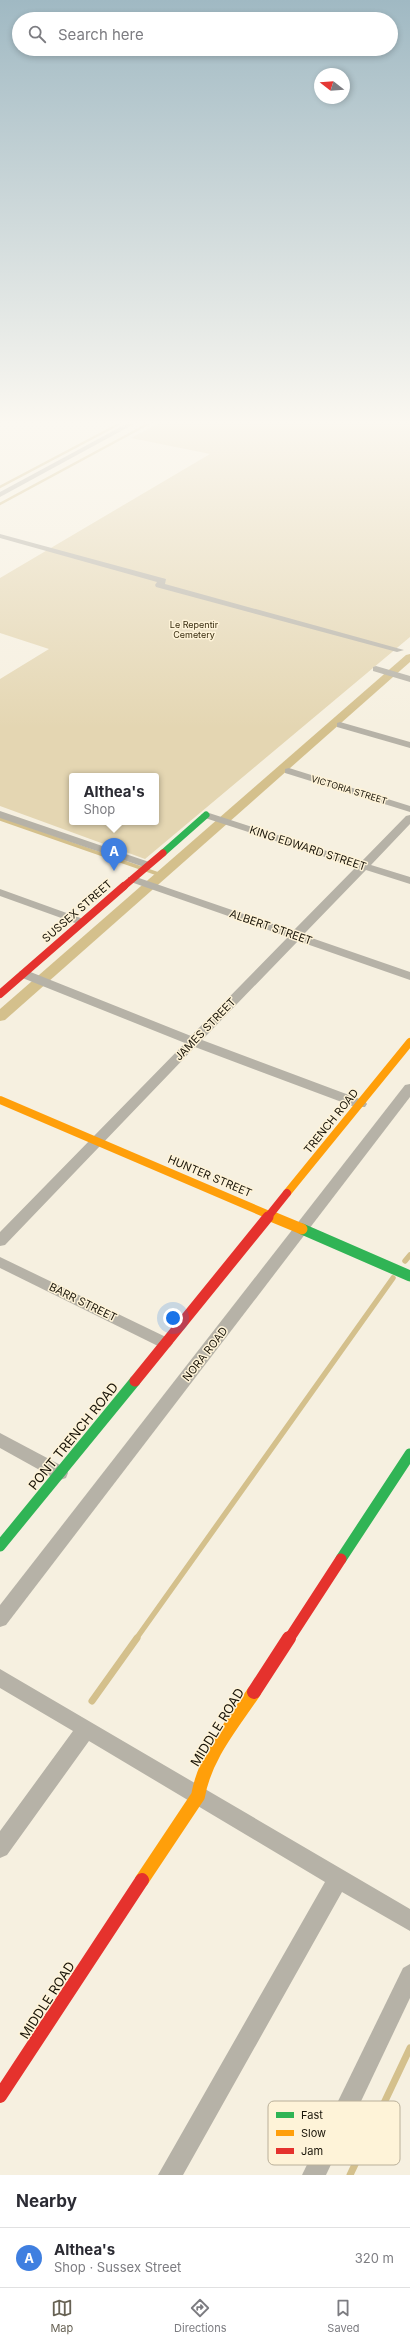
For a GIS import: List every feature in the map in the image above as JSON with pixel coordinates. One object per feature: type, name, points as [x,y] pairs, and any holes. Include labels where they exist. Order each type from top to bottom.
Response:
[{"type":"street","points":[[0,536],[163,581],[158,584],[400,650]]},
{"type":"street","points":[[376,669],[410,679]]},
{"type":"street","points":[[340,725],[410,745]]},
{"type":"street","name":"VICTORIA STREET","points":[[289,771],[410,809]]},
{"type":"street","name":"KING EDWARD STREET","points":[[206,815],[410,881]]},
{"type":"street","name":"SUSSEX STREET","points":[[0,994],[206,815]]},
{"type":"street","points":[[0,825],[5,816],[148,864]]},
{"type":"street","name":"JAMES STREET","points":[[0,1241],[95,1140],[194,1042],[410,818]]},
{"type":"street","name":"ALBERT STREET","points":[[132,879],[410,976]]},
{"type":"street","points":[[0,892],[82,922]]},
{"type":"street","points":[[24,974],[194,1042],[360,1104]]},
{"type":"street","name":"TRENCH ROAD","points":[[166,1343],[410,1042]]},
{"type":"street","name":"NORA ROAD","points":[[0,1619],[410,1088]]},
{"type":"street","name":"HUNTER STREET","points":[[0,1100],[271,1215],[410,1276]]},
{"type":"street","name":"BARR STREET","points":[[0,1262],[166,1343]]},
{"type":"street","name":"PONT TRENCH ROAD","points":[[0,1546],[166,1343]]},
{"type":"street","points":[[0,1440],[60,1473]]},
{"type":"street","name":"MIDDLE ROAD","points":[[0,2096],[198,1796],[199,1782],[214,1753],[410,1454]]},
{"type":"street","points":[[0,1678],[410,1921]]},
{"type":"street","points":[[0,1848],[86,1729]]},
{"type":"street","points":[[170,2175],[338,1879]]},
{"type":"street","points":[[350,2101],[410,1975]]},
{"type":"street","points":[[314,2175],[319,2165]]},
{"type":"green space","name":"Le Repentir Cemetery","points":[[89,526],[410,526],[410,637],[145,859],[0,806],[0,679],[49,649],[0,633],[0,578]]},
{"type":"waterway","points":[[0,1017],[410,657]]},
{"type":"waterway","points":[[0,819],[161,875]]},
{"type":"waterway","points":[[405,1261],[410,1255]]},
{"type":"waterway","points":[[136,1639],[393,1278]]},
{"type":"waterway","points":[[92,1701],[137,1638]]},
{"type":"waterway","points":[[385,2101],[410,2048]]},
{"type":"waterway","points":[[350,2175],[355,2165]]},
{"type":"traffic: fast","points":[[163,853],[206,815]]},
{"type":"traffic: fast","points":[[302,1229],[410,1276]]},
{"type":"traffic: fast","points":[[0,1546],[135,1381]]},
{"type":"traffic: fast","points":[[341,1559],[410,1454]]},
{"type":"traffic: slow","points":[[287,1193],[410,1042]]},
{"type":"traffic: slow","points":[[0,1100],[302,1229]]},
{"type":"traffic: slow","points":[[142,1880],[198,1796],[200,1783],[212,1755],[228,1728],[254,1692]]},
{"type":"traffic: jam","points":[[0,994],[163,853]]},
{"type":"traffic: jam","points":[[135,1381],[287,1193]]},
{"type":"traffic: jam","points":[[254,1692],[341,1559]]},
{"type":"traffic: jam","points":[[0,2096],[142,1880]]},
{"type":"place","name":"Althea's","points":[[114,871]]}]
